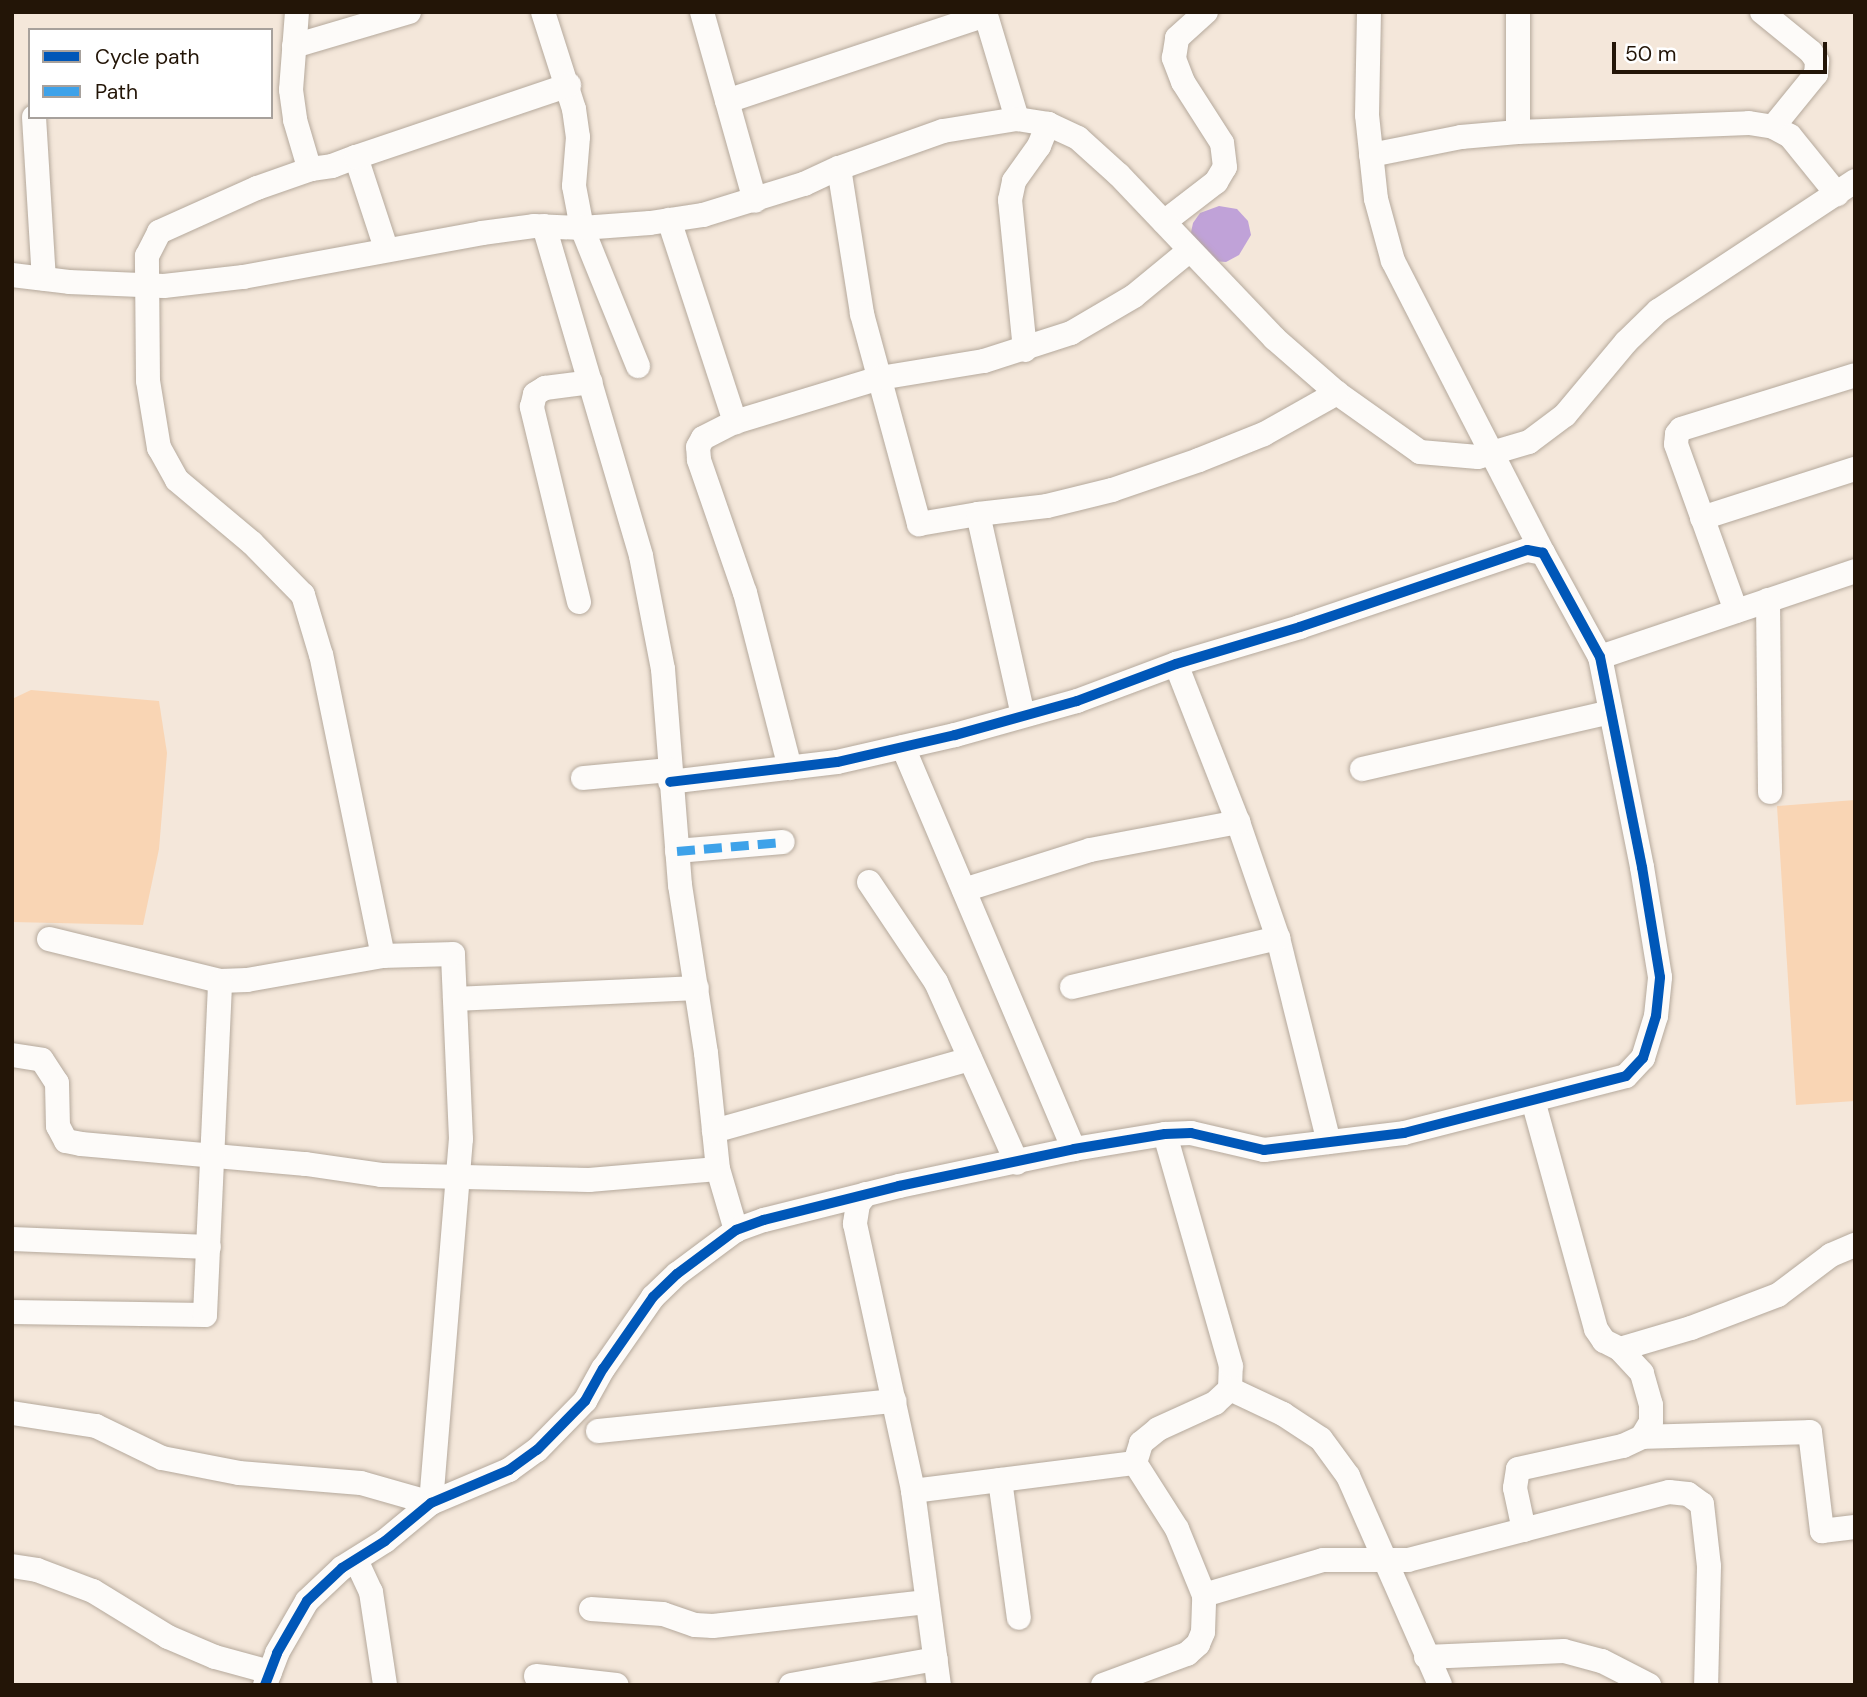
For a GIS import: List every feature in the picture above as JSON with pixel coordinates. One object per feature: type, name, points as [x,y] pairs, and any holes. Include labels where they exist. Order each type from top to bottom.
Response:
[{"type":"street","points":[[297,12],[291,90],[295,120],[311,169]]},
{"type":"street","points":[[294,46],[409,12]]},
{"type":"street","points":[[543,12],[569,85],[578,137],[574,186],[582,228],[638,366]]},
{"type":"street","points":[[702,12],[755,201]]},
{"type":"street","points":[[1164,222],[1216,183],[1225,167],[1222,143],[1183,82],[1174,58],[1177,38],[1206,12]]},
{"type":"street","points":[[12,1566],[37,1570],[93,1591],[168,1637],[267,1678],[307,1601],[342,1568],[385,1541],[431,1503],[509,1470],[537,1450],[585,1401],[653,1297],[677,1274],[736,1230],[764,1220],[866,1194],[1074,1149],[1165,1134],[1191,1133],[1264,1150],[1404,1133],[1626,1076],[1643,1058],[1656,1016],[1660,977],[1601,657],[1489,453],[1393,261],[1376,199],[1367,115],[1369,12]]},
{"type":"street","points":[[1518,12],[1518,132]]},
{"type":"street","points":[[1762,12],[1817,61],[1816,74],[1773,127]]},
{"type":"street","points":[[727,101],[985,13],[1017,119]]},
{"type":"street","points":[[383,956],[321,655],[303,595],[252,543],[177,480],[159,448],[148,381],[147,256],[159,232],[247,192],[311,169],[332,166],[569,85]]},
{"type":"street","points":[[34,119],[44,279]]},
{"type":"street","points":[[12,275],[147,286],[243,277],[386,248],[544,226],[582,228],[669,220],[730,209],[755,201],[943,131],[1017,119],[1048,124],[1078,138],[1164,222],[1275,338],[1337,393],[1420,452],[1478,457],[1529,442],[1556,422],[1626,341],[1658,312],[1771,234],[1846,188],[1790,136],[1773,127],[1749,123],[1518,132],[1461,137],[1371,155]]},
{"type":"street","points":[[1025,350],[1010,200],[1014,181],[1039,146],[1048,124]]},
{"type":"street","points":[[356,156],[386,248]]},
{"type":"street","points":[[839,168],[862,314],[919,524],[1023,506],[1047,506],[1112,490],[1199,460],[1264,433],[1337,393]]},
{"type":"street","points":[[669,220],[735,422]]},
{"type":"street","points":[[544,226],[641,556],[663,669],[677,851],[697,988],[718,1169],[736,1230]]},
{"type":"street","points":[[790,768],[745,593],[699,460],[698,447],[703,438],[735,422],[880,378],[984,361],[1071,333],[1134,296],[1190,250]]},
{"type":"street","points":[[1736,611],[1676,444],[1681,429],[1855,375]]},
{"type":"street","points":[[579,602],[532,407],[535,394],[545,388],[592,382]]},
{"type":"street","points":[[1702,518],[1855,469]]},
{"type":"street","points":[[978,514],[1024,715]]},
{"type":"street","points":[[583,778],[670,776],[790,768],[837,762],[903,747],[1077,701],[1176,664],[1300,627],[1527,550],[1543,553]]},
{"type":"street","points":[[1601,657],[1855,571]]},
{"type":"street","points":[[1768,600],[1770,792]]},
{"type":"street","points":[[1176,664],[1238,822],[1278,938],[1329,1142]]},
{"type":"street","points":[[1362,769],[1611,712]]},
{"type":"street","points":[[903,747],[1074,1149]]},
{"type":"street","points":[[964,890],[1090,850],[1238,822]]},
{"type":"street","points":[[677,851],[783,842]]},
{"type":"street","points":[[869,882],[924,960],[1017,1163]]},
{"type":"street","points":[[1073,987],[1278,938]]},
{"type":"street","points":[[49,939],[219,981],[247,980],[383,956],[453,954],[461,1139],[431,1503]]},
{"type":"street","points":[[12,1311],[205,1315],[219,981]]},
{"type":"street","points":[[455,999],[697,988]]},
{"type":"street","points":[[12,1055],[42,1060],[57,1083],[58,1126],[66,1141],[126,1151],[213,1155],[381,1175],[589,1180],[718,1169]]},
{"type":"street","points":[[714,1131],[970,1059]]},
{"type":"street","points":[[1533,1101],[1596,1329],[1604,1341],[1620,1349],[1642,1373],[1651,1405],[1651,1422],[1642,1437]]},
{"type":"street","points":[[1103,1685],[1187,1654],[1198,1644],[1203,1632],[1204,1595],[1177,1529],[1135,1463],[1141,1443],[1158,1429],[1215,1403],[1230,1389],[1231,1366],[1165,1134]]},
{"type":"street","points":[[866,1194],[858,1204],[855,1224],[913,1491],[939,1685]]},
{"type":"street","points":[[12,1240],[209,1247]]},
{"type":"street","points":[[1620,1349],[1703,1324],[1778,1295],[1831,1255],[1855,1245]]},
{"type":"street","points":[[1230,1389],[1283,1414],[1321,1439],[1348,1476],[1440,1685]]},
{"type":"street","points":[[598,1432],[894,1401]]},
{"type":"street","points":[[12,1413],[96,1426],[162,1458],[239,1474],[361,1483],[431,1503]]},
{"type":"street","points":[[1524,1530],[1515,1488],[1518,1469],[1623,1446],[1642,1437],[1810,1432],[1822,1531],[1855,1527]]},
{"type":"street","points":[[913,1491],[1135,1463]]},
{"type":"street","points":[[1000,1480],[1019,1618]]},
{"type":"street","points":[[1204,1595],[1323,1560],[1408,1560],[1669,1492],[1688,1494],[1702,1504],[1709,1566],[1706,1685]]},
{"type":"street","points":[[356,1560],[371,1592],[385,1685]]},
{"type":"street","points":[[591,1609],[663,1614],[695,1625],[713,1626],[928,1602]]},
{"type":"street","points":[[1426,1657],[1564,1651],[1602,1661],[1649,1685]]},
{"type":"street","points":[[791,1685],[936,1659]]},
{"type":"street","points":[[536,1676],[616,1685]]},
{"type":"shaded area","points":[[1219,206],[1237,209],[1248,221],[1251,235],[1239,255],[1226,262],[1212,261],[1190,237],[1193,223],[1200,213]]},
{"type":"shaded area","points":[[31,690],[159,701],[167,753],[159,849],[143,925],[12,922],[12,699]]},
{"type":"shaded area","points":[[1855,800],[1855,1101],[1796,1105],[1777,806]]},
{"type":"marked path","points":[[677,851],[783,842]]},
{"type":"cycle path","points":[[265,1685],[277,1653],[307,1601],[342,1568],[385,1541],[431,1503],[509,1470],[537,1450],[585,1401],[603,1369],[653,1297],[677,1274],[736,1230],[764,1220],[899,1186],[1074,1149],[1165,1134],[1191,1133],[1264,1150],[1404,1133],[1626,1076],[1643,1058],[1656,1016],[1660,977],[1642,867],[1600,657],[1543,553],[1527,550],[1300,627],[1176,664],[1077,701],[955,735],[837,762],[670,782]]}]
